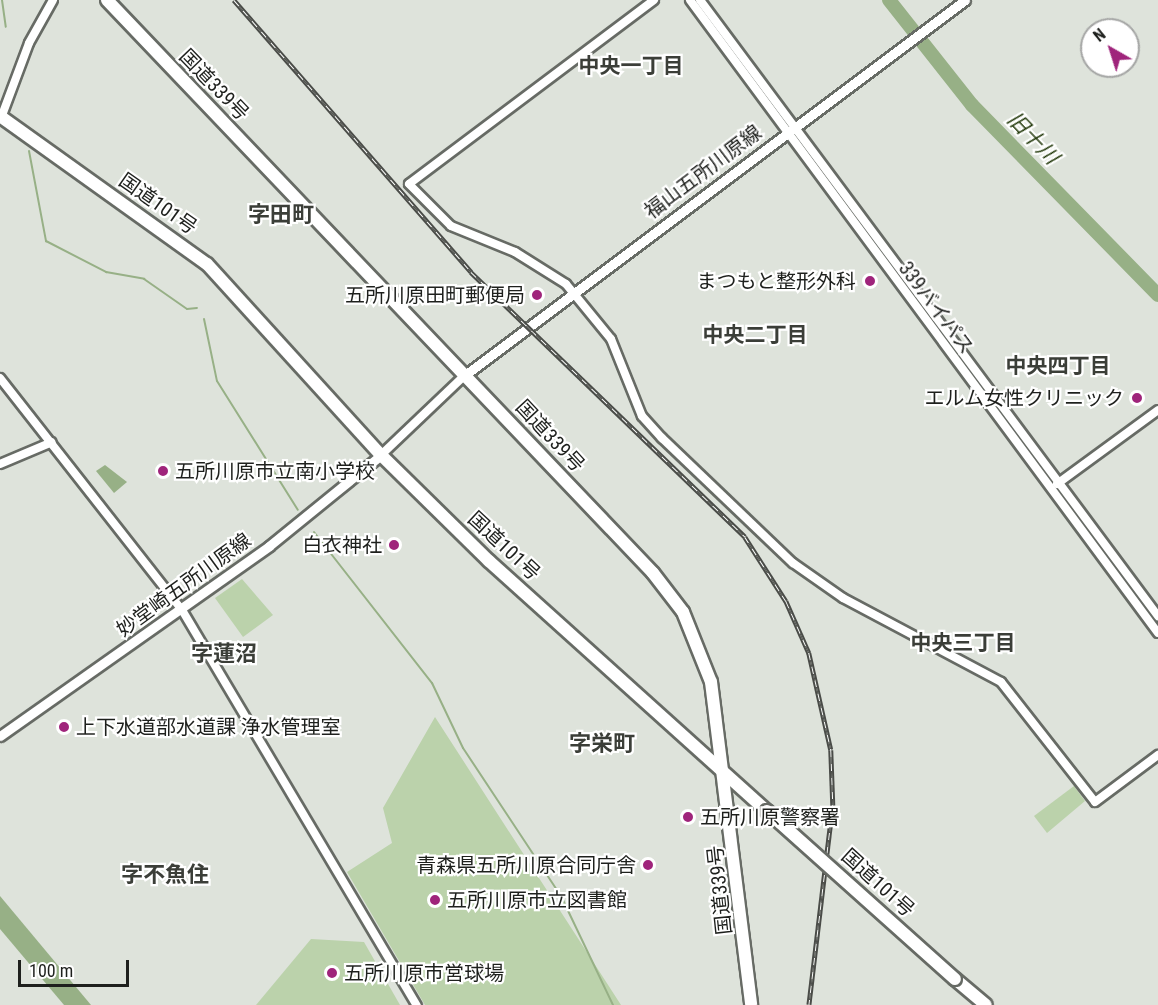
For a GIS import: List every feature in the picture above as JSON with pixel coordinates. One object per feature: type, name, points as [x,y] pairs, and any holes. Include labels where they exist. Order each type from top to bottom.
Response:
[{"type":"highway","name":"国道339号","points":[[107,0],[653,573],[683,612],[706,663],[726,772],[752,1005]]},
{"type":"highway","name":"国道101号","points":[[1,117],[207,264],[381,455],[489,561],[986,1005]]},
{"type":"main road","name":"福山五所川原線","points":[[465,375],[573,291],[965,0]]},
{"type":"main road","name":"妙堂崎五所川原線","points":[[0,735],[182,610],[381,455]]},
{"type":"street","points":[[1,117],[33,33],[53,0]]},
{"type":"street","points":[[654,0],[410,180],[452,226],[543,266],[573,291],[611,339],[642,416],[793,563],[843,598],[1001,682],[1095,802],[1158,755]]},
{"type":"street","name":"339バイパス","points":[[690,0],[790,130],[1158,633]]},
{"type":"street","points":[[700,0],[790,130],[1158,616]]},
{"type":"street","points":[[381,455],[465,375]]},
{"type":"street","points":[[0,378],[182,610],[417,1005]]},
{"type":"street","points":[[1051,489],[1158,410]]},
{"type":"street","points":[[0,464],[52,442]]},
{"type":"shaded area","points":[[105,465],[127,482],[114,493],[96,471]]},
{"type":"shaded area","points":[[242,579],[273,615],[243,637],[215,598]]},
{"type":"shaded area","points":[[435,717],[621,1005],[425,1005],[347,872],[392,843],[383,808]]},
{"type":"shaded area","points":[[1074,786],[1085,801],[1047,833],[1034,816]]},
{"type":"shaded area","points":[[0,896],[91,1005],[64,1005],[0,929]]},
{"type":"shaded area","name":"五所川原市営球場","points":[[311,939],[364,942],[400,1005],[256,1005]]},
{"type":"waterway","points":[[2,0],[6,27]]},
{"type":"waterway","name":"旧十川","points":[[889,0],[972,105],[1158,295]]},
{"type":"waterway","points":[[29,151],[46,241],[106,272],[144,279],[187,309],[197,308]]},
{"type":"waterway","points":[[204,319],[217,381],[298,510]]},
{"type":"waterway","points":[[314,532],[432,683],[463,748],[561,896],[613,1005]]},
{"type":"railway","points":[[234,0],[471,272],[745,537],[786,601],[809,653],[831,750],[833,805],[809,1005]]},
{"type":"place","name":"まつもと整形外科","points":[[870,281]]},
{"type":"place","name":"五所川原田町郵便局","points":[[537,295]]},
{"type":"place","name":"エルム女性クリニック","points":[[1137,398]]},
{"type":"place","name":"五所川原市立南小学校","points":[[163,471]]},
{"type":"place","name":"白衣神社","points":[[394,545]]},
{"type":"place","name":"上下水道部水道課 浄水管理室","points":[[64,727]]},
{"type":"place","name":"五所川原警察署","points":[[688,817]]},
{"type":"place","name":"青森県五所川原合同庁舎","points":[[648,865]]},
{"type":"place","name":"五所川原市立図書館","points":[[435,900]]},
{"type":"place","name":"五所川原市営球場","points":[[332,973]]},
{"type":"district","name":"中央一丁目","points":[[631,66]]},
{"type":"district","name":"字田町","points":[[281,215]]},
{"type":"district","name":"中央二丁目","points":[[755,335]]},
{"type":"district","name":"中央四丁目","points":[[1058,366]]},
{"type":"district","name":"中央三丁目","points":[[963,643]]},
{"type":"district","name":"字蓮沼","points":[[224,654]]},
{"type":"district","name":"字栄町","points":[[602,744]]},
{"type":"district","name":"字不魚住","points":[[165,875]]}]
